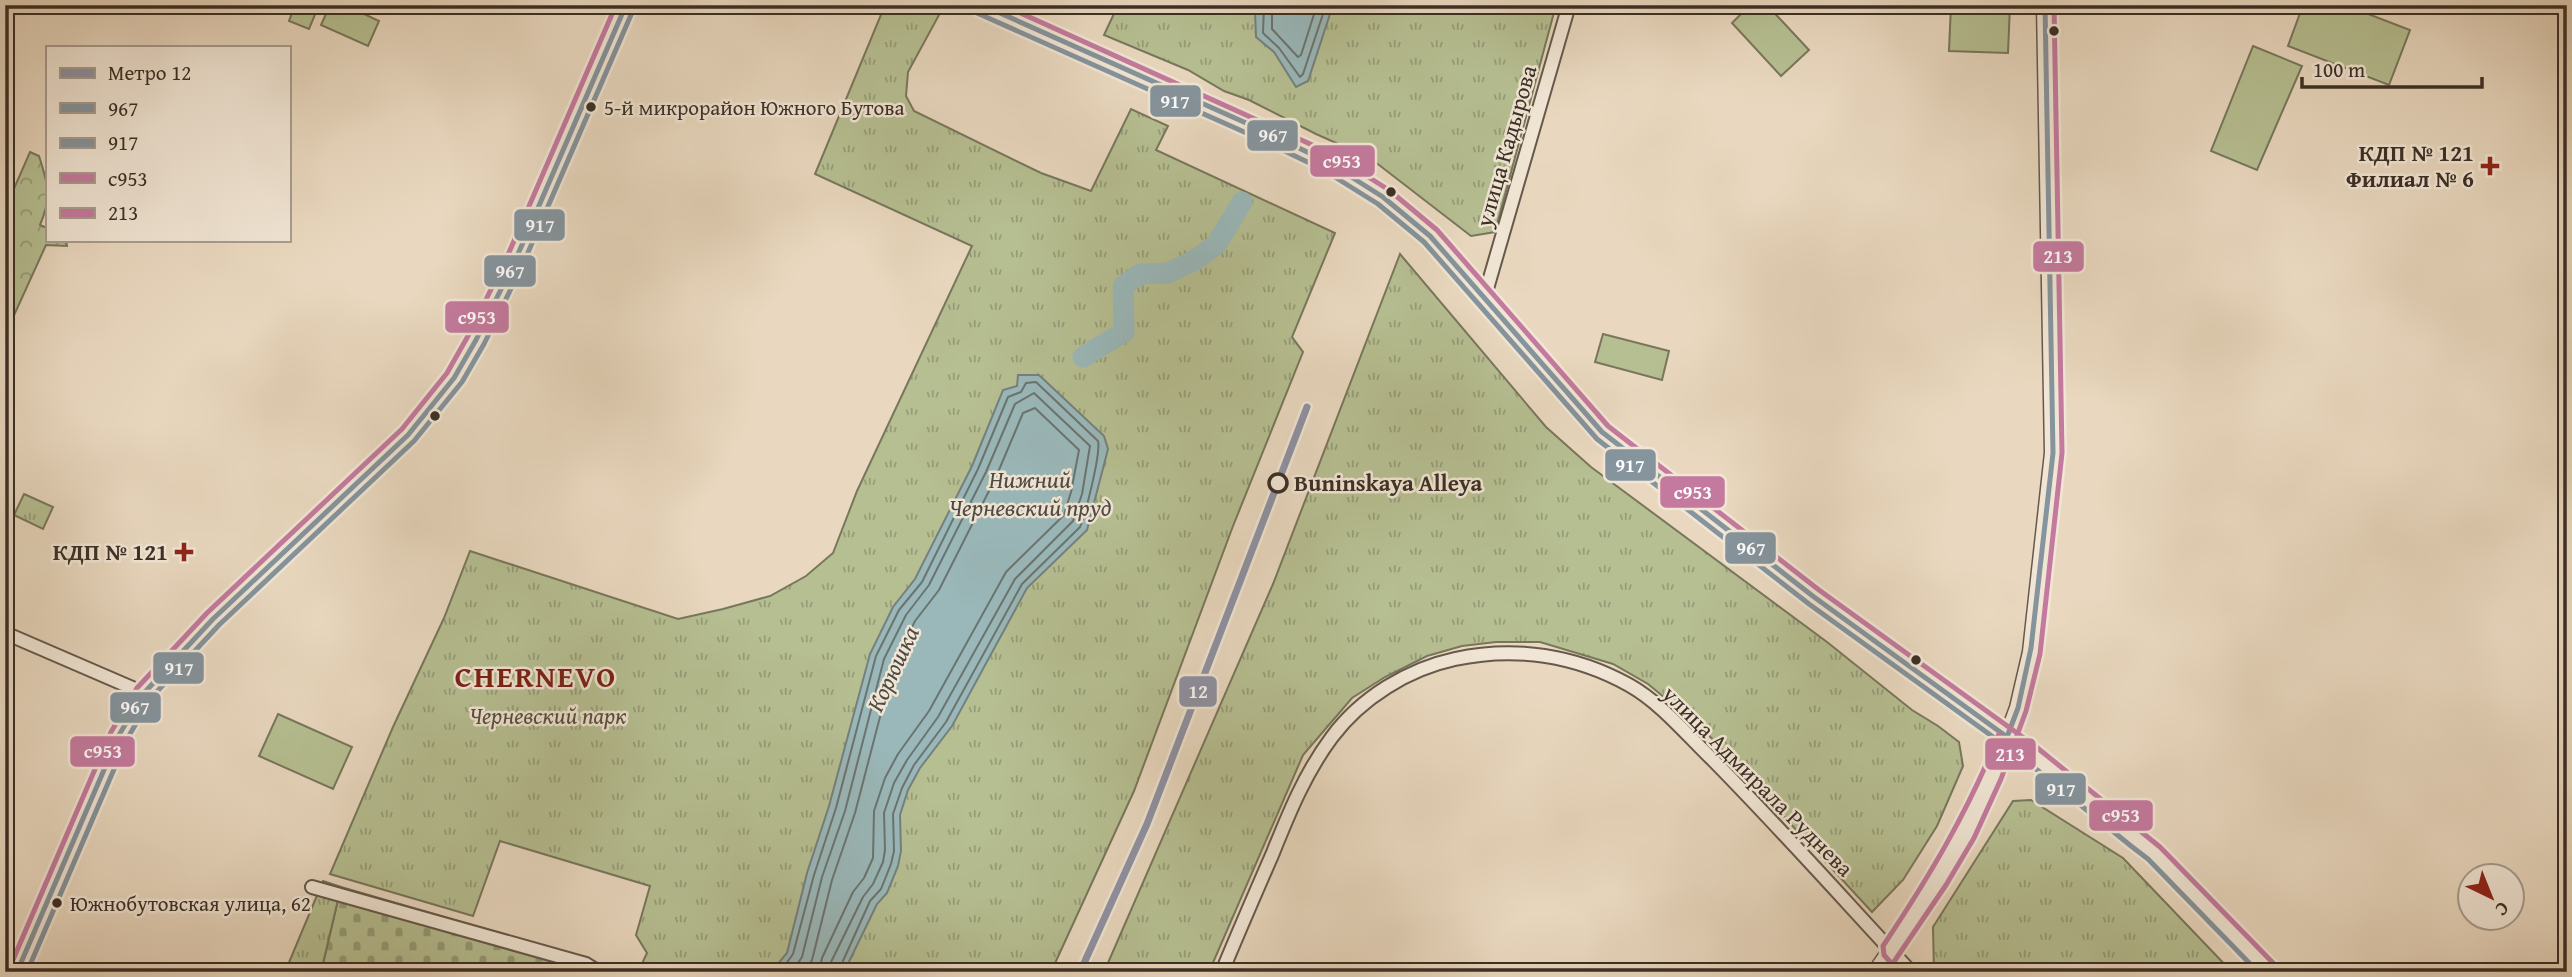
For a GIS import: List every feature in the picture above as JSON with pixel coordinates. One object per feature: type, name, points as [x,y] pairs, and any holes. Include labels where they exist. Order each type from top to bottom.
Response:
[{"type":"street","points":[[17,972],[119,735],[144,693],[213,619],[408,435],[454,379],[515,261],[626,5]]},
{"type":"street","points":[[981,5],[1255,127],[1326,161],[1383,197],[1414,221],[1602,432],[1814,597],[2007,737],[2154,853],[2270,972]]},
{"type":"street","name":"улица Кадырова","points":[[1483,299],[1569,5]]},
{"type":"street","points":[[1876,972],[1939,880],[1966,834],[1993,776],[2018,708],[2031,652],[2053,453],[2045,5]]},
{"type":"street","points":[[5,633],[144,693]]},
{"type":"street","name":"улица Адмирала Руднева","points":[[1222,972],[1306,776],[1333,736],[1353,713],[1407,675],[1482,653],[1523,652],[1562,659],[1600,671],[1631,686],[1662,710],[1739,786],[1911,972]]},
{"type":"street","points":[[312,887],[586,964],[598,972]]},
{"type":"green space","points":[[283,5],[319,5],[309,29],[289,21],[293,10]]},
{"type":"green space","points":[[330,5],[345,5],[379,21],[368,46],[321,25]]},
{"type":"green space","name":"Черневский парк","points":[[885,5],[921,5],[939,15],[908,72],[906,96],[914,111],[1041,173],[1091,191],[1131,109],[1168,126],[1156,150],[1335,233],[1292,337],[1303,352],[1233,526],[1134,791],[1051,972],[638,972],[647,953],[636,935],[650,886],[500,841],[473,916],[330,874],[393,727],[444,618],[470,551],[678,619],[770,596],[806,576],[833,553],[857,491],[972,246],[815,174]]},
{"type":"green space","points":[[1118,5],[1556,5],[1495,232],[1471,236],[1370,158],[1249,100],[1224,91],[1188,70],[1104,35]]},
{"type":"green space","points":[[1750,5],[1767,5],[1809,50],[1781,76],[1732,23]]},
{"type":"green space","points":[[1951,5],[2010,5],[2008,53],[1949,51]]},
{"type":"green space","points":[[2303,5],[2345,5],[2410,30],[2389,85],[2288,46]]},
{"type":"green space","points":[[2253,46],[2302,66],[2257,170],[2211,151]]},
{"type":"green space","points":[[30,152],[39,156],[46,183],[46,206],[40,225],[46,228],[46,242],[66,242],[67,246],[46,245],[5,335],[5,209]]},
{"type":"green space","points":[[1400,254],[1546,427],[1591,467],[1827,642],[1912,710],[1959,742],[1963,766],[1937,826],[1903,880],[1872,912],[1704,730],[1648,684],[1613,664],[1540,642],[1496,642],[1462,646],[1427,656],[1385,677],[1352,698],[1303,755],[1209,972],[1104,972],[1273,584]]},
{"type":"green space","points":[[1603,334],[1669,351],[1662,380],[1595,362]]},
{"type":"green space","points":[[24,494],[53,507],[43,529],[14,515]]},
{"type":"green space","points":[[278,714],[352,747],[333,789],[259,756]]},
{"type":"green space","points":[[2031,800],[2123,858],[2232,972],[1934,972],[1933,927],[2013,801]]},
{"type":"green space","points":[[323,881],[341,887],[321,972],[285,972]]},
{"type":"green space","points":[[341,887],[558,950],[549,972],[321,972]]},
{"type":"water","points":[[1258,5],[1333,5],[1308,81],[1296,87],[1274,52],[1256,37],[1255,11]]},
{"type":"water","name":"Нижний Черневский пруд","points":[[1018,375],[1039,375],[1104,436],[1108,449],[1087,530],[1027,588],[952,726],[920,768],[908,790],[900,815],[901,851],[898,866],[887,893],[877,904],[844,972],[771,972],[787,953],[807,873],[829,806],[870,654],[893,607],[915,579],[972,466],[1003,390],[1017,386]]},
{"type":"waterway","name":"Корюшка","points":[[1083,357],[1124,332],[1123,286],[1140,274],[1168,273],[1195,260],[1216,245],[1242,202]]},
{"type":"metro line","name":"12","points":[[1080,972],[1147,824],[1307,407]]},
{"type":"transit line","name":"с953","points":[[9,969],[111,732],[137,688],[207,613],[402,429],[447,373],[507,257],[616,5]]},
{"type":"transit line","name":"967","points":[[17,972],[119,735],[144,693],[213,619],[408,435],[454,378],[515,261],[626,5]]},
{"type":"transit line","name":"967","points":[[982,5],[1255,127],[1326,161],[1383,197],[1430,236],[1602,432],[1814,597],[2007,737]]},
{"type":"transit line","name":"с953","points":[[1003,5],[1330,153],[1389,190],[1437,230],[1608,426],[1819,590],[2035,746],[2160,847],[2276,966]]},
{"type":"transit line","name":"967","points":[[2007,737],[2018,708],[2031,648],[2053,453],[2045,5]]},
{"type":"transit line","name":"213","points":[[1887,972],[1946,885],[1974,838],[2001,779],[2026,711],[2040,654],[2062,453],[2054,5]]},
{"type":"transit line","name":"917","points":[[27,972],[127,739],[151,698],[219,625],[414,441],[462,382],[523,264],[634,8]]},
{"type":"transit line","name":"917","points":[[977,13],[1251,135],[1322,169],[1378,204],[1424,242],[1597,439],[1809,604],[2025,760],[2148,859],[2258,972]]},
{"type":"transit line","name":"с953","points":[[1899,972],[1884,955],[1883,946],[1947,843],[1999,734]]},
{"type":"place","name":"5-й микрорайон Южного Бутова","points":[[591,107]]},
{"type":"place","name":"КДП № 121 Филиал № 6","points":[[2490,166]]},
{"type":"place","name":"Buninskaya Alleya","points":[[1278,483]]},
{"type":"place","name":"КДП № 121","points":[[184,552]]},
{"type":"place","name":"Южнобутовская улица, 62","points":[[57,903]]},
{"type":"district","name":"CHERNEVO","points":[[536,677]]}]
